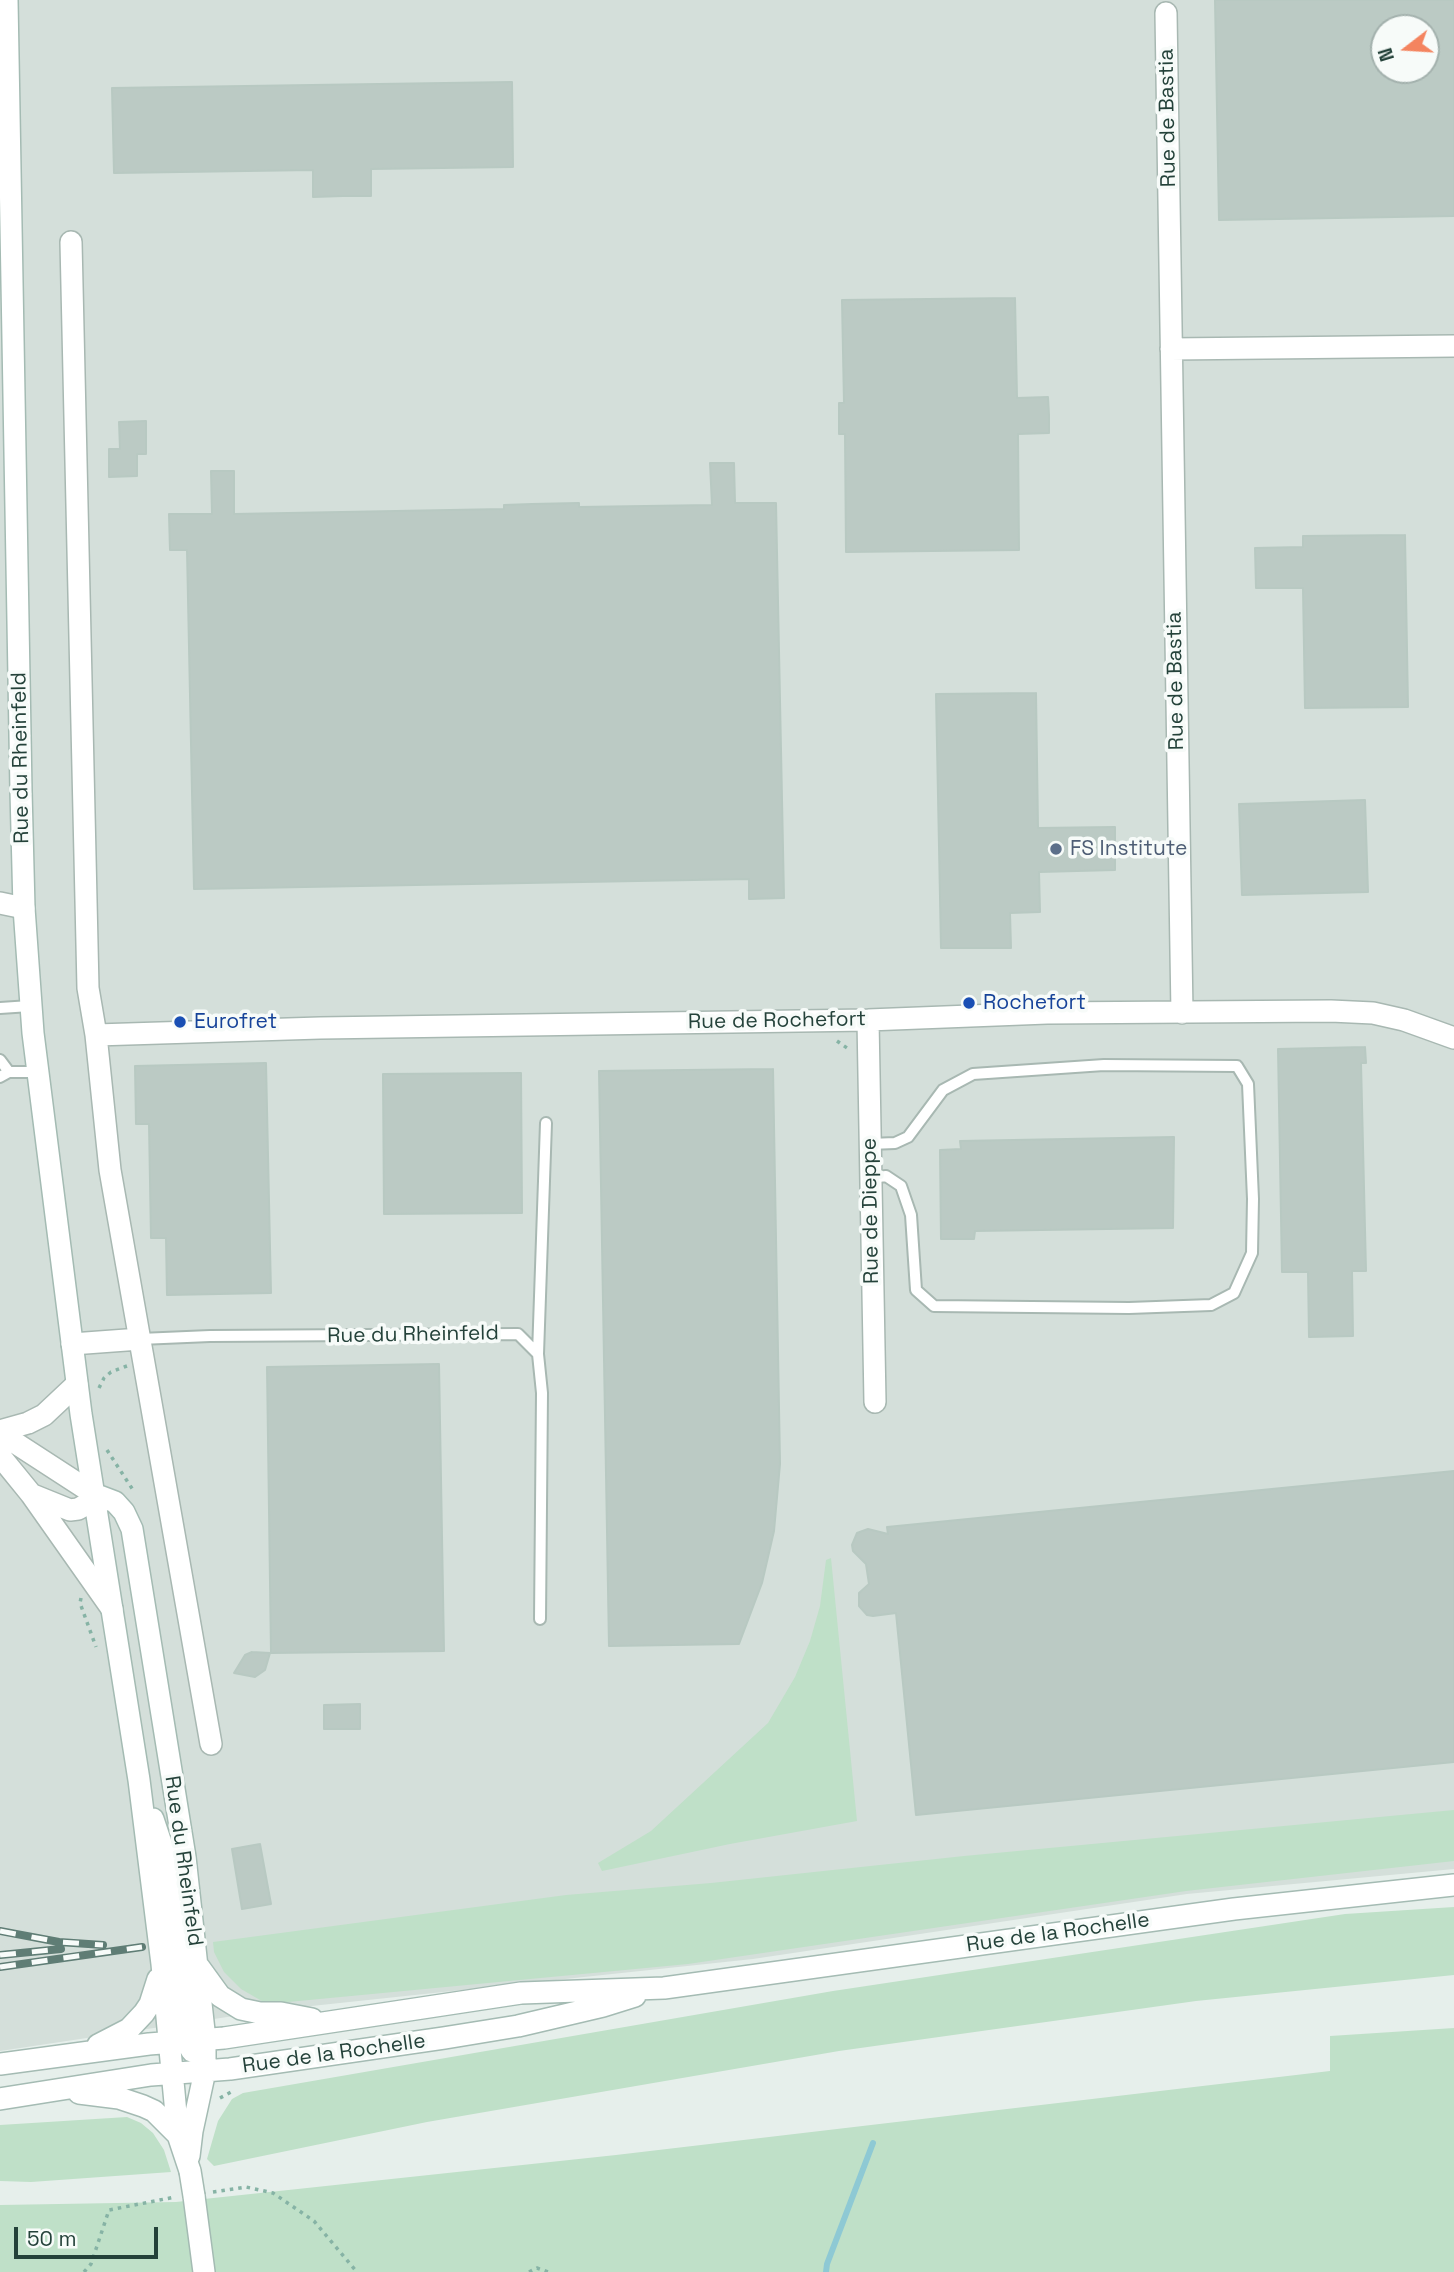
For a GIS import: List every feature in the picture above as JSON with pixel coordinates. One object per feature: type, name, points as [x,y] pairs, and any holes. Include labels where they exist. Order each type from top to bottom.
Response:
[{"type":"street","name":"Rue du Rheinfeld","points":[[7,0],[24,908],[30,1006],[77,1384],[139,1780],[162,1964],[187,2041]]},
{"type":"street","name":"Rue de Bastia","points":[[1166,13],[1182,1013]]},
{"type":"street","points":[[71,242],[88,988],[96,1035],[110,1170],[211,1744]]},
{"type":"street","points":[[1171,349],[1454,346]]},
{"type":"street","points":[[0,903],[24,908]]},
{"type":"street","name":"Rue de Rochefort","points":[[96,1035],[320,1028],[868,1020],[1047,1013],[1331,1011],[1373,1013],[1404,1020],[1454,1038]]},
{"type":"street","name":"Rue de Dieppe","points":[[868,1020],[875,1402]]},
{"type":"street","name":"Rue du Rheinfeld","points":[[72,1344],[140,1339]]},
{"type":"street","points":[[0,1432],[44,1415],[77,1384]]},
{"type":"street","points":[[0,1432],[94,1494],[87,1504],[70,1510],[31,1494]]},
{"type":"street","points":[[0,1456],[31,1494],[112,1609]]},
{"type":"street","name":"Rue du Rheinfeld","points":[[94,1494],[115,1502],[124,1512],[132,1530],[185,1857],[198,1966],[187,2041],[172,2072],[178,2135]]},
{"type":"street","name":"Rue du Rheinfeld","points":[[139,1780],[166,1858],[181,1957],[187,2041]]},
{"type":"street","name":"Rue de la Rochelle","points":[[0,2064],[328,2022],[521,1993],[664,1987],[1234,1909],[1454,1885]]},
{"type":"street","points":[[81,2053],[129,2029],[145,2013],[162,1964]]},
{"type":"street","points":[[198,1966],[220,1996],[241,2008],[328,2022]]},
{"type":"street","name":"Rue de la Rochelle","points":[[0,2099],[172,2072],[230,2069],[517,2026],[603,2006],[664,1987]]},
{"type":"street","points":[[187,2041],[205,2071],[191,2131],[189,2166],[204,2272]]},
{"type":"street","points":[[56,2091],[119,2098],[154,2111],[178,2135],[189,2166]]},
{"type":"lane","points":[[0,1008],[30,1006]]},
{"type":"lane","points":[[0,1060],[3,1073],[37,1072]]},
{"type":"lane","points":[[870,1144],[895,1143],[908,1137],[943,1090],[973,1074],[1104,1065],[1237,1066],[1248,1084],[1254,1199],[1252,1254],[1234,1293],[1211,1306],[934,1306],[916,1290],[911,1215],[901,1186],[886,1176],[871,1178]]},
{"type":"lane","points":[[540,1619],[542,1393],[538,1354],[546,1123]]},
{"type":"lane","name":"Rue du Rheinfeld","points":[[140,1339],[518,1334],[538,1354]]},
{"type":"path","points":[[834,1039],[847,1049],[867,1051]]},
{"type":"path","points":[[84,2272],[91,2264],[109,2210],[246,2188],[273,2193],[314,2221],[357,2272]]},
{"type":"path","points":[[528,2272],[537,2267],[548,2272]]},
{"type":"shaded area","points":[[0,0],[1454,0],[1454,1869],[1187,1894],[753,1959],[274,2010],[0,2051]]},
{"type":"green space","points":[[831,1558],[857,1821],[602,1871],[598,1863],[651,1831],[768,1723],[795,1677],[810,1641],[820,1606],[826,1560]]},
{"type":"green space","points":[[1454,1810],[1454,1861],[1186,1891],[688,1964],[267,2004],[241,1989],[224,1972],[214,1952],[213,1942],[566,1895]]},
{"type":"green space","points":[[1454,1907],[1454,1975],[1196,2001],[839,2051],[427,2122],[214,2166],[207,2159],[218,2121],[232,2099],[243,2093],[833,1991],[1345,1914]]},
{"type":"green space","points":[[1454,2028],[1454,2272],[0,2272],[0,2205],[176,2202],[616,2155],[1330,2071],[1330,2036]]},
{"type":"green space","points":[[127,2117],[141,2123],[153,2133],[164,2150],[171,2172],[31,2182],[0,2181],[0,2125]]},
{"type":"building","points":[[1215,0],[1454,0],[1454,216],[1219,220]]},
{"type":"building","points":[[512,82],[513,167],[371,169],[371,196],[313,197],[313,170],[114,173],[112,88]]},
{"type":"building","points":[[1015,298],[1017,398],[1048,397],[1049,415],[1049,433],[1018,434],[1019,550],[846,552],[845,434],[839,434],[839,403],[844,403],[842,300]]},
{"type":"building","points":[[146,421],[146,454],[137,454],[137,476],[109,477],[109,449],[120,449],[119,422]]},
{"type":"building","points":[[710,463],[734,463],[735,503],[776,503],[784,898],[749,899],[749,879],[194,889],[187,550],[170,550],[169,514],[212,514],[211,471],[234,471],[234,514],[504,509],[504,505],[579,503],[579,507],[712,505]]},
{"type":"building","points":[[1405,535],[1408,707],[1305,708],[1303,588],[1256,588],[1255,548],[1303,547],[1303,536]]},
{"type":"building","points":[[1036,693],[1038,828],[1115,827],[1115,870],[1039,872],[1040,912],[1010,913],[1011,948],[941,948],[936,694]]},
{"type":"building","points":[[1365,800],[1368,892],[1242,895],[1239,804]]},
{"type":"building","points":[[1365,1047],[1366,1063],[1361,1063],[1366,1271],[1352,1271],[1353,1336],[1309,1337],[1308,1272],[1282,1272],[1278,1049]]},
{"type":"building","points":[[266,1063],[271,1293],[167,1295],[166,1238],[151,1238],[149,1124],[136,1124],[135,1066]]},
{"type":"building","points":[[773,1069],[780,1464],[774,1531],[762,1583],[739,1644],[609,1646],[599,1071]]},
{"type":"building","points":[[521,1073],[522,1213],[384,1214],[383,1074]]},
{"type":"building","points":[[1174,1137],[1173,1228],[975,1231],[974,1239],[941,1239],[940,1150],[961,1149],[960,1141]]},
{"type":"building","points":[[439,1364],[444,1651],[271,1653],[267,1367]]},
{"type":"building","points":[[1454,1471],[1454,1762],[916,1815],[896,1613],[867,1615],[859,1606],[859,1593],[869,1584],[866,1564],[853,1551],[852,1545],[857,1533],[868,1529],[888,1534],[887,1527]]},
{"type":"building","points":[[252,1652],[270,1653],[265,1670],[255,1677],[234,1673],[245,1655]]},
{"type":"building","points":[[360,1704],[360,1729],[324,1729],[324,1705]]},
{"type":"building","points":[[260,1844],[271,1904],[242,1909],[232,1849]]},
{"type":"waterway","points":[[826,2272],[873,2143]]},
{"type":"railway","points":[[0,1931],[59,1942],[103,1945]]},
{"type":"railway","points":[[0,1967],[142,1947]]},
{"type":"railway","points":[[0,1955],[61,1949]]},
{"type":"place","name":"FS Institute","points":[[1056,849]]},
{"type":"place","name":"Rochefort","points":[[969,1003]]},
{"type":"place","name":"Eurofret","points":[[180,1022]]}]
